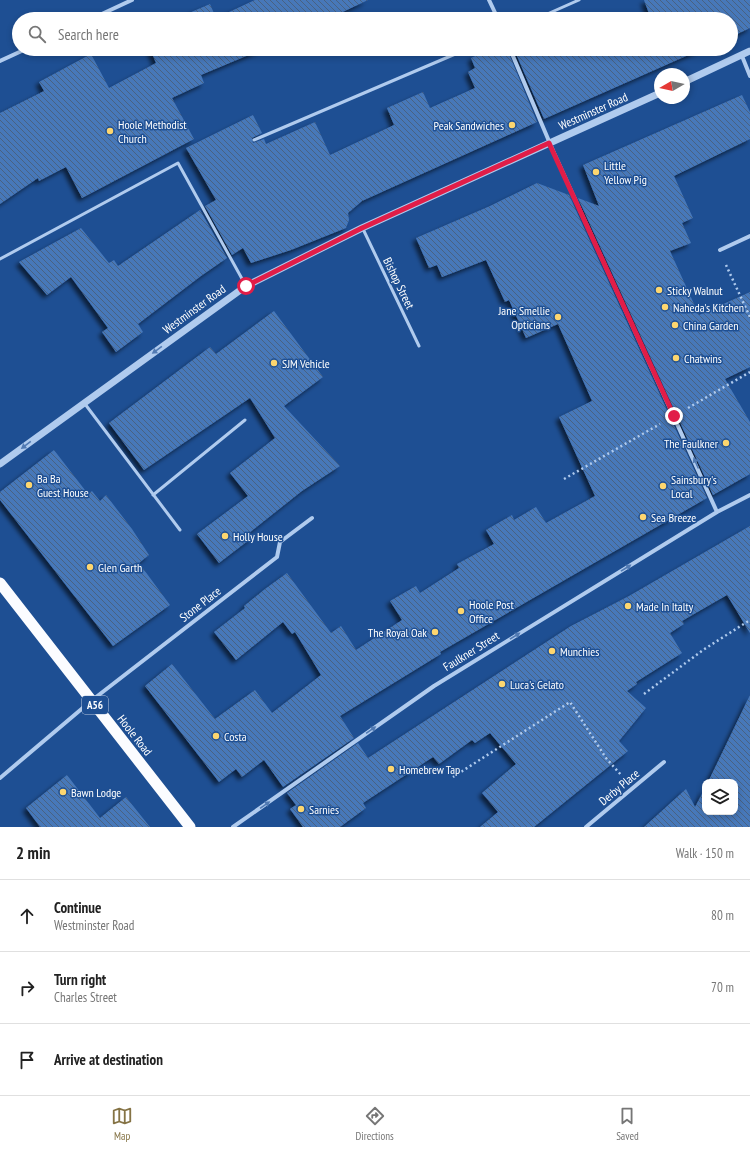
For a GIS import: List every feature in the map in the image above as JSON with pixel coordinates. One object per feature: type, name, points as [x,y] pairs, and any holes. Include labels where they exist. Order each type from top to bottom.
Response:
[{"type":"highway","name":"Hoole Road","points":[[0,583],[190,827]]},
{"type":"street","points":[[106,12],[132,0]]},
{"type":"street","points":[[489,0],[495,12]]},
{"type":"street","points":[[690,79],[750,51]]},
{"type":"street","points":[[0,61],[12,55]]},
{"type":"street","points":[[513,56],[549,143],[717,512]]},
{"type":"street","points":[[742,56],[750,76]]},
{"type":"street","name":"Westminster Road","points":[[0,464],[246,286],[362,228],[654,96]]},
{"type":"street","points":[[720,250],[750,236]]},
{"type":"street","name":"Faulkner Street","points":[[233,827],[434,686],[717,512],[750,495]]},
{"type":"street","name":"Stone Place","points":[[0,778],[91,701],[277,557],[280,542],[312,518]]},
{"type":"street","name":"Derby Place","points":[[586,827],[664,762]]},
{"type":"lane","points":[[552,12],[579,0]]},
{"type":"lane","points":[[254,140],[451,56]]},
{"type":"lane","points":[[0,259],[178,163],[246,286]]},
{"type":"lane","name":"Bishop Street","points":[[362,228],[419,346]]},
{"type":"lane","points":[[84,402],[180,530]]},
{"type":"lane","points":[[153,495],[245,420]]},
{"type":"path","points":[[720,250],[750,317]]},
{"type":"path","points":[[644,694],[703,650],[750,620]]},
{"type":"path","points":[[453,777],[570,702],[606,758],[633,788]]},
{"type":"building","points":[[255,0],[368,0],[343,12],[229,12]]},
{"type":"building","points":[[644,0],[750,0],[750,28],[738,34],[738,12],[648,12]]},
{"type":"building","points":[[210,4],[213,12],[191,12]]},
{"type":"building","points":[[87,56],[92,56],[109,88],[156,63],[153,56],[246,56],[201,75],[204,83],[172,98],[194,139],[82,198],[66,167],[39,181],[38,178],[0,204],[0,113],[44,91],[39,82]]},
{"type":"building","points":[[475,56],[510,56],[537,122],[362,201],[348,213],[349,220],[346,228],[291,250],[251,263],[243,248],[232,255],[205,206],[216,200],[186,148],[253,115],[262,133],[252,138],[253,143],[264,139],[266,144],[315,122],[330,155],[394,125],[387,108],[423,92],[430,108],[475,88],[468,72],[475,68],[471,58]]},
{"type":"building","points":[[517,56],[686,56],[659,68],[654,68],[654,70],[544,119]]},
{"type":"building","points":[[742,95],[750,112],[750,139],[674,176],[693,218],[682,223],[691,243],[670,251],[699,315],[750,292],[750,367],[725,379],[750,422],[750,474],[713,495],[578,198],[599,206],[583,165]]},
{"type":"building","points":[[537,183],[569,195],[707,498],[440,652],[441,654],[340,716],[354,738],[283,787],[264,760],[242,777],[236,769],[219,782],[145,686],[172,664],[215,719],[255,690],[272,713],[321,675],[295,632],[292,634],[283,622],[236,660],[214,632],[245,608],[244,606],[265,589],[287,573],[331,633],[341,626],[356,650],[402,620],[390,601],[416,586],[420,593],[459,568],[457,564],[494,544],[486,530],[512,515],[514,520],[536,507],[546,523],[595,496],[559,417],[592,401],[558,324],[526,338],[509,300],[505,302],[486,260],[442,277],[437,265],[429,268],[416,238],[490,206]]},
{"type":"building","points":[[200,210],[227,258],[138,324],[143,332],[116,352],[102,332],[108,328],[71,277],[47,295],[19,262],[81,228],[109,263],[114,260],[118,266]]},
{"type":"building","points":[[274,311],[323,377],[284,406],[340,466],[302,491],[249,533],[253,537],[219,563],[197,534],[248,496],[230,473],[275,438],[250,398],[144,470],[109,423],[210,347],[216,354]]},
{"type":"building","points":[[54,450],[88,494],[92,491],[100,501],[106,495],[132,529],[149,555],[139,563],[170,605],[113,646],[0,500],[0,492]]},
{"type":"building","points":[[750,526],[750,633],[727,595],[682,621],[684,624],[670,633],[682,653],[636,682],[637,684],[627,691],[646,708],[619,741],[628,751],[534,827],[480,827],[498,812],[482,793],[516,764],[490,733],[475,743],[472,740],[439,764],[433,757],[363,803],[366,808],[340,827],[303,827],[290,809],[296,805],[287,793],[358,743],[368,758],[571,626],[629,596]]},
{"type":"building","points":[[750,695],[750,827],[644,827],[686,789],[695,807],[702,794],[702,815],[738,815],[738,779],[709,779]]},
{"type":"building","name":"Bawn Lodge","points":[[67,775],[100,818],[126,797],[150,827],[40,827],[26,808]]},
{"type":"place","name":"Peak Sandwiches","points":[[512,125]]},
{"type":"place","name":"Hoole Methodist Church","points":[[110,131]]},
{"type":"place","name":"Little Yellow Pig","points":[[596,172]]},
{"type":"place","name":"Sticky Walnut","points":[[659,290]]},
{"type":"place","name":"Naheda's Kitchen","points":[[665,307]]},
{"type":"place","name":"Jane Smellie Opticians","points":[[558,317]]},
{"type":"place","name":"China Garden","points":[[675,325]]},
{"type":"place","name":"Chatwins","points":[[676,358]]},
{"type":"place","name":"SJM Vehicle","points":[[274,363]]},
{"type":"place","name":"The Faulkner","points":[[726,443]]},
{"type":"place","name":"Ba Ba Guest House","points":[[29,485]]},
{"type":"place","name":"Sainsbury's Local","points":[[663,486]]},
{"type":"place","name":"Sea Breeze","points":[[643,517]]},
{"type":"place","name":"Holly House","points":[[225,536]]},
{"type":"place","name":"Glen Garth","points":[[90,567]]},
{"type":"place","name":"Made In Italty","points":[[628,606]]},
{"type":"place","name":"Hoole Post Office","points":[[461,611]]},
{"type":"place","name":"The Royal Oak","points":[[435,632]]},
{"type":"place","name":"Munchies","points":[[552,651]]},
{"type":"place","name":"Luca's Gelato","points":[[502,684]]},
{"type":"place","name":"Costa","points":[[216,736]]},
{"type":"place","name":"Homebrew Tap","points":[[391,769]]},
{"type":"place","name":"Bawn Lodge","points":[[63,792]]},
{"type":"place","name":"Sarnies","points":[[301,809]]},
{"type":"route","points":[[246,286],[362,228],[549,143],[674,416]]}]
